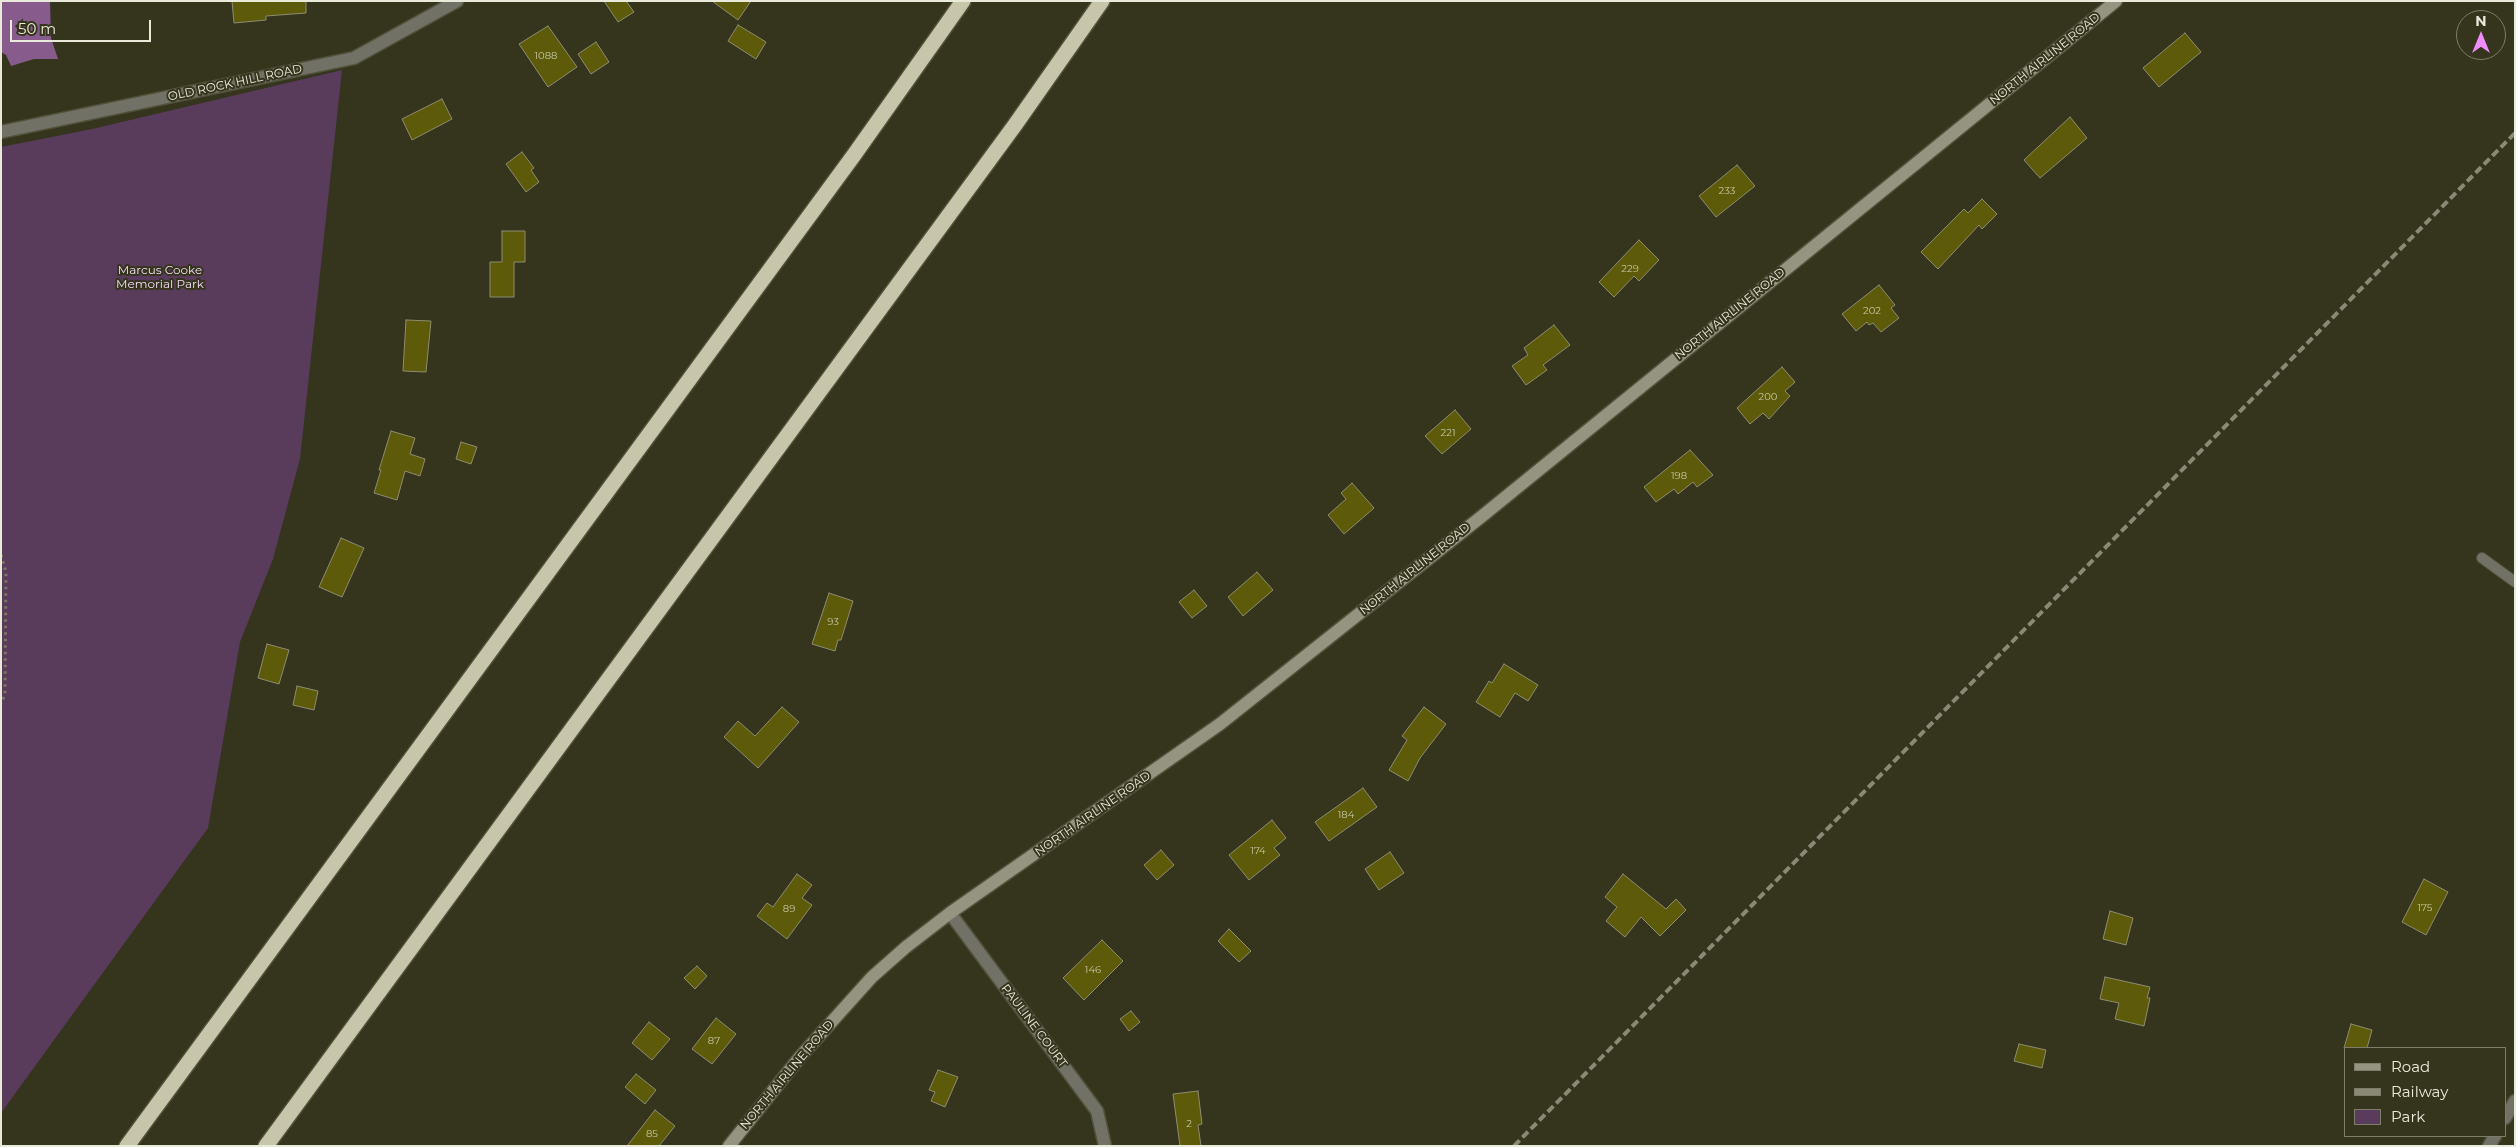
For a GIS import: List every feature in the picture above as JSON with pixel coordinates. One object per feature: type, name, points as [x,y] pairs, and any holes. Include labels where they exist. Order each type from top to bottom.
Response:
[{"type":"highway","points":[[127,1146],[854,155],[963,1]]},
{"type":"highway","points":[[266,1146],[1009,133],[1102,1]]},
{"type":"main road","name":"NORTH AIRLINE ROAD","points":[[729,1146],[800,1057],[872,977],[950,913],[1220,724],[1496,504],[2116,1]]},
{"type":"street","name":"OLD ROCK HILL ROAD","points":[[1,132],[354,58],[457,1]]},
{"type":"street","name":"PAULINE COURT","points":[[950,913],[1097,1111],[1105,1146]]},
{"type":"street","points":[[2506,1116],[2515,1101]]},
{"type":"lane","points":[[2482,558],[2515,582]]},
{"type":"path","points":[[1,556],[6,572],[5,694],[1,704]]},
{"type":"green space","name":"Marcus Cooke Memorial Park","points":[[342,70],[300,459],[273,559],[240,642],[208,828],[1,1113],[1,147],[92,129]]},
{"type":"shaded area","points":[[1,1],[50,1],[51,38],[58,59],[34,59],[11,66],[6,55],[1,52]]},
{"type":"building","points":[[232,1],[306,1],[306,13],[266,16],[266,20],[234,23]]},
{"type":"building","points":[[604,1],[626,1],[634,12],[618,22]]},
{"type":"building","points":[[712,1],[751,1],[738,20]]},
{"type":"building","points":[[738,25],[766,42],[756,59],[728,41]]},
{"type":"building","points":[[548,26],[577,67],[548,87],[519,44]]},
{"type":"building","points":[[2185,33],[2201,52],[2159,87],[2143,68]]},
{"type":"building","points":[[596,42],[609,62],[591,74],[578,54]]},
{"type":"building","points":[[442,99],[452,119],[412,140],[402,119]]},
{"type":"building","points":[[2070,117],[2087,138],[2040,178],[2024,160]]},
{"type":"building","points":[[522,152],[534,168],[531,170],[539,182],[526,192],[506,164]]},
{"type":"building","points":[[1737,165],[1755,186],[1716,217],[1699,196]]},
{"type":"building","points":[[1982,199],[1997,214],[1982,229],[1979,225],[1938,269],[1921,252],[1964,209],[1968,213]]},
{"type":"building","points":[[502,231],[525,231],[525,262],[514,262],[514,297],[490,297],[490,262],[502,262]]},
{"type":"building","points":[[1639,240],[1659,260],[1639,281],[1634,276],[1614,297],[1599,282]]},
{"type":"building","points":[[1879,285],[1895,305],[1891,308],[1899,318],[1881,332],[1873,323],[1869,325],[1867,322],[1856,331],[1842,314]]},
{"type":"building","points":[[406,320],[431,321],[426,372],[403,371]]},
{"type":"building","points":[[1554,325],[1570,345],[1543,365],[1547,370],[1526,385],[1512,366],[1528,355],[1524,348]]},
{"type":"building","points":[[1782,367],[1795,382],[1785,391],[1790,396],[1769,419],[1763,413],[1750,424],[1737,408]]},
{"type":"building","points":[[1455,410],[1471,429],[1442,454],[1425,436]]},
{"type":"building","points":[[391,431],[415,438],[410,454],[425,459],[420,476],[405,471],[397,500],[374,493]]},
{"type":"building","points":[[461,442],[477,447],[471,464],[456,459]]},
{"type":"building","points":[[1690,450],[1713,475],[1697,487],[1693,482],[1678,494],[1674,489],[1656,502],[1644,487]]},
{"type":"building","points":[[1352,483],[1374,508],[1344,534],[1328,515],[1346,499],[1341,493]]},
{"type":"building","points":[[341,538],[364,548],[342,597],[319,587]]},
{"type":"building","points":[[1257,572],[1273,590],[1243,616],[1228,597]]},
{"type":"building","points":[[1194,590],[1207,606],[1192,618],[1179,602]]},
{"type":"building","points":[[829,593],[853,601],[841,640],[838,640],[835,651],[812,644]]},
{"type":"building","points":[[267,644],[289,650],[279,684],[258,678]]},
{"type":"building","points":[[1504,664],[1538,685],[1528,701],[1515,693],[1500,717],[1476,702],[1489,681],[1492,683]]},
{"type":"building","points":[[297,686],[318,691],[314,710],[293,705]]},
{"type":"building","points":[[782,707],[799,722],[758,768],[724,737],[738,721],[755,736]]},
{"type":"building","points":[[1424,707],[1446,724],[1420,758],[1408,781],[1389,770],[1407,740],[1402,736]]},
{"type":"building","points":[[1363,788],[1377,807],[1329,841],[1315,822]]},
{"type":"building","points":[[1272,820],[1286,838],[1274,848],[1280,855],[1249,880],[1229,855]]},
{"type":"building","points":[[1161,850],[1174,865],[1157,880],[1144,865]]},
{"type":"building","points":[[1390,852],[1404,873],[1379,890],[1365,869]]},
{"type":"building","points":[[797,874],[812,885],[802,898],[812,905],[787,939],[757,916],[767,903],[773,907]]},
{"type":"building","points":[[1623,874],[1666,909],[1676,899],[1686,910],[1660,936],[1641,917],[1625,937],[1606,921],[1617,907],[1605,897]]},
{"type":"building","points":[[2424,879],[2448,892],[2426,935],[2402,922]]},
{"type":"building","points":[[2110,911],[2133,918],[2126,945],[2103,939]]},
{"type":"building","points":[[1229,929],[1251,951],[1239,962],[1218,941]]},
{"type":"building","points":[[1102,940],[1123,961],[1084,1000],[1063,978]]},
{"type":"building","points":[[697,966],[707,976],[695,989],[684,978]]},
{"type":"building","points":[[2105,977],[2150,987],[2147,998],[2150,998],[2144,1026],[2115,1019],[2119,1003],[2100,999]]},
{"type":"building","points":[[1131,1011],[1140,1022],[1129,1031],[1120,1019]]},
{"type":"building","points":[[716,1018],[736,1034],[712,1064],[692,1049]]},
{"type":"building","points":[[649,1022],[670,1039],[652,1060],[632,1043]]},
{"type":"building","points":[[2351,1024],[2372,1030],[2367,1047],[2344,1047]]},
{"type":"building","points":[[2019,1044],[2046,1050],[2042,1068],[2014,1061]]},
{"type":"building","points":[[938,1070],[958,1077],[945,1107],[931,1101],[935,1092],[929,1090]]},
{"type":"building","points":[[636,1074],[656,1090],[645,1104],[625,1087]]},
{"type":"building","points":[[1198,1091],[1202,1124],[1198,1125],[1201,1146],[1180,1146],[1173,1094]]},
{"type":"building","points":[[655,1110],[675,1126],[659,1146],[627,1146]]},
{"type":"railway","points":[[1514,1146],[2515,133]]}]
